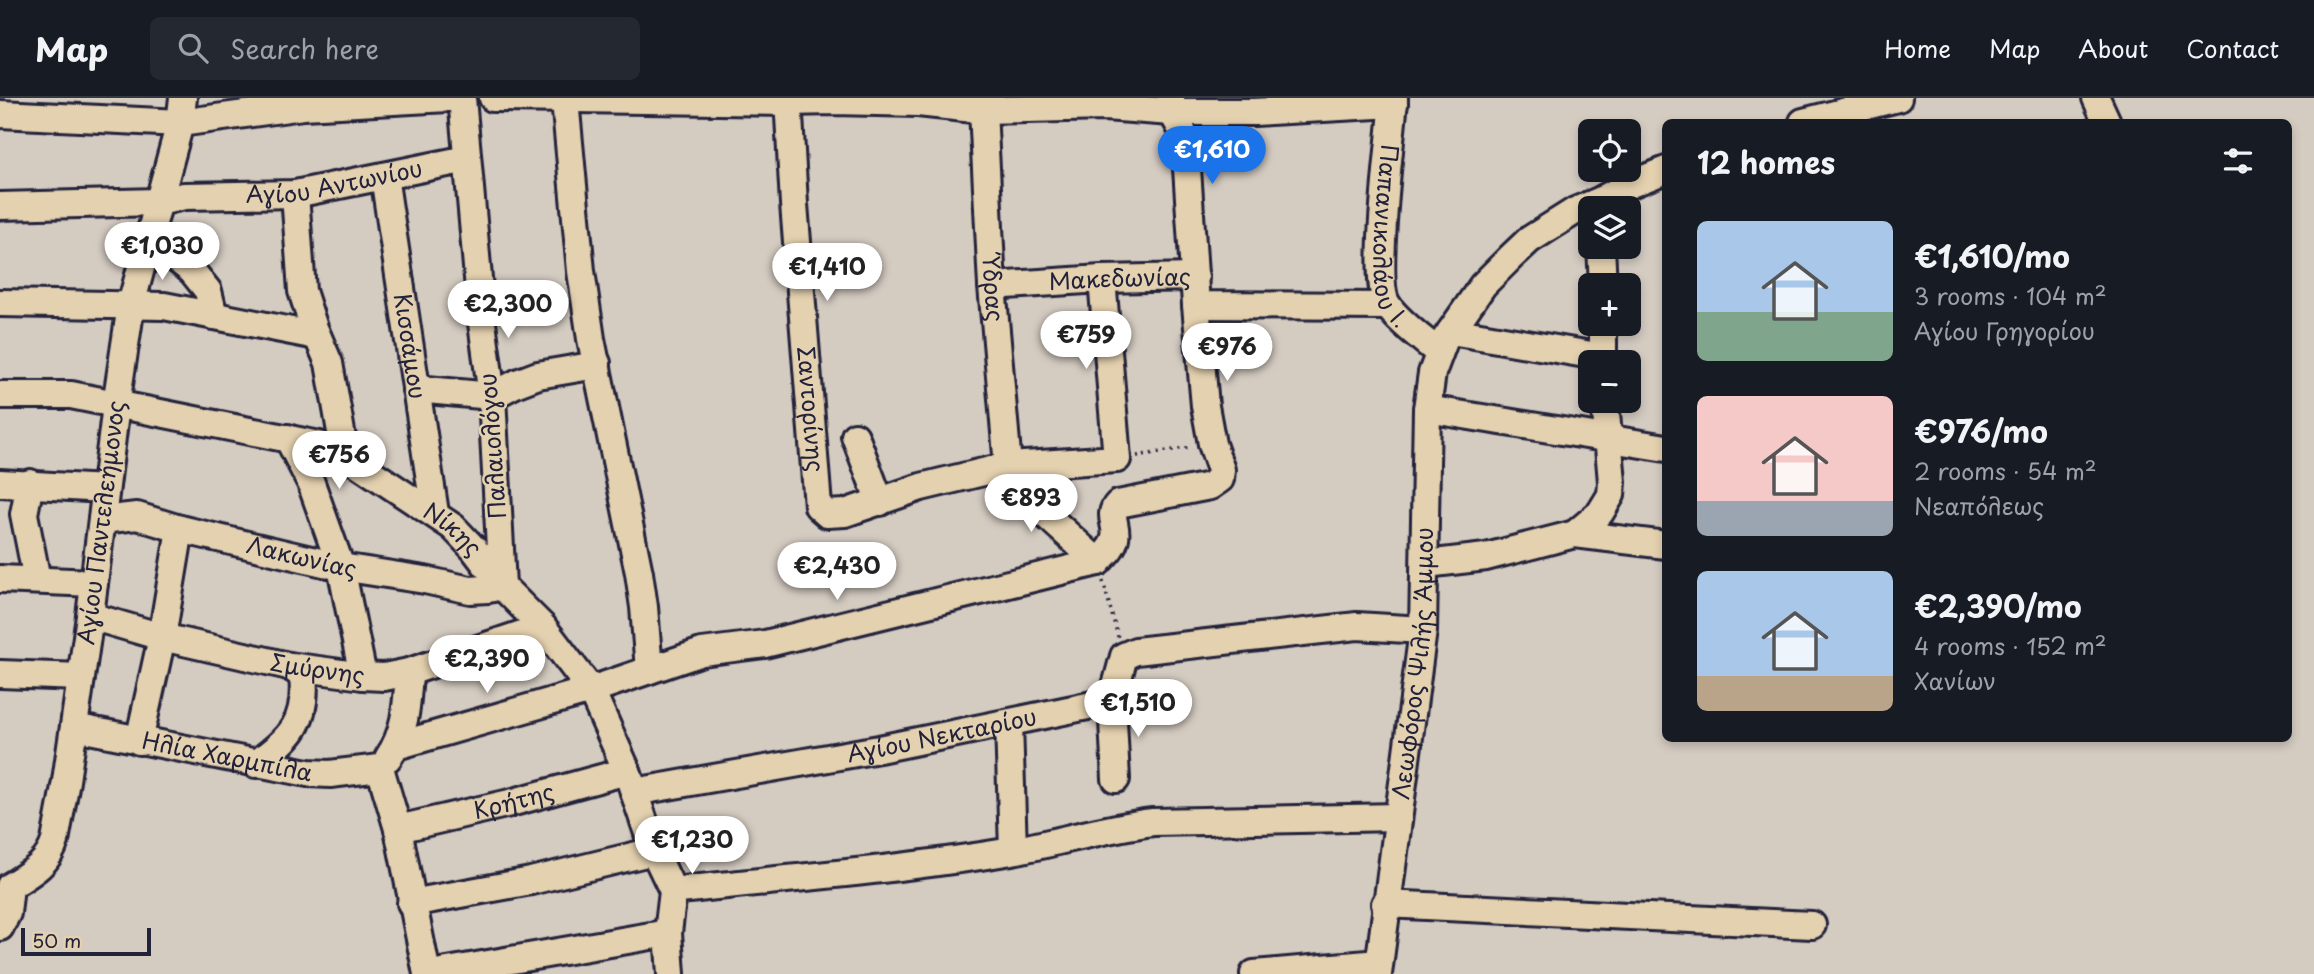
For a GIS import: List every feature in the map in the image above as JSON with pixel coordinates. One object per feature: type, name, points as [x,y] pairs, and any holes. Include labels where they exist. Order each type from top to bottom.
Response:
[{"type":"street","points":[[0,114],[303,106],[448,98]]},
{"type":"street","name":"Παλαιολόγου","points":[[462,98],[482,323],[492,396],[502,586]]},
{"type":"street","points":[[493,98],[1105,103],[1255,112],[1347,102],[1394,101]]},
{"type":"street","points":[[1815,119],[1898,98]]},
{"type":"street","points":[[2096,98],[2106,119]]},
{"type":"street","points":[[565,100],[581,271],[591,339],[639,573],[649,670]]},
{"type":"street","name":"Σαντορίνης","points":[[788,100],[818,506],[827,514],[845,513],[880,502]]},
{"type":"street","name":"Παπανικολάου Ι.","points":[[1394,101],[1385,198],[1381,288],[1388,306],[1445,342]]},
{"type":"street","name":"Ύδρας","points":[[984,104],[992,286],[1008,466]]},
{"type":"street","points":[[1171,105],[1182,130],[1186,153],[1195,277]]},
{"type":"street","name":"Αγίου Παντελεήμονος","points":[[0,927],[7,913],[5,886],[40,866],[52,850],[74,727],[131,305],[181,110]]},
{"type":"street","name":"Αγίου Αντωνίου","points":[[0,206],[159,202],[184,196],[295,194],[467,159]]},
{"type":"street","points":[[1612,196],[1626,186],[1662,172]]},
{"type":"street","name":"Κισσάμου","points":[[384,176],[435,513]]},
{"type":"street","points":[[295,194],[302,291],[329,363],[345,455]]},
{"type":"street","points":[[1578,210],[1529,240],[1483,285],[1445,342],[1578,356]]},
{"type":"street","points":[[149,237],[191,271],[208,291],[214,316]]},
{"type":"street","name":"Μακεδωνίας","points":[[992,286],[1102,279],[1195,277],[1196,305],[1388,306]]},
{"type":"street","points":[[855,436],[880,502],[921,487],[1008,466],[1117,458],[1102,279]]},
{"type":"street","points":[[0,303],[164,306],[317,336]]},
{"type":"street","points":[[396,746],[591,690],[702,652],[765,644],[1098,562],[1114,542],[1116,533],[1112,516],[1118,504],[1210,486],[1220,479],[1221,470],[1212,444],[1205,406],[1196,305]]},
{"type":"street","name":"Λεωφόρος Ψιλής Άμμου","points":[[1378,968],[1423,630],[1427,409],[1432,373],[1445,342]]},
{"type":"street","points":[[416,389],[492,396],[538,375],[597,363]]},
{"type":"street","name":"Νίκης","points":[[0,395],[71,395],[319,445],[345,455],[435,513],[474,549],[502,586],[543,627],[591,690],[630,782],[654,851],[673,891]]},
{"type":"street","points":[[1427,409],[1662,447]]},
{"type":"street","points":[[1575,534],[1601,513],[1611,495],[1611,457],[1606,413]]},
{"type":"street","points":[[288,438],[311,483],[341,567],[363,677]]},
{"type":"street","points":[[1008,466],[1036,506],[1098,562]]},
{"type":"street","points":[[0,483],[106,482],[137,516]]},
{"type":"street","points":[[30,483],[24,514],[37,580]]},
{"type":"street","name":"Λακωνίας","points":[[102,520],[137,516],[341,567],[470,590],[502,586]]},
{"type":"street","points":[[139,741],[162,637],[180,528]]},
{"type":"street","points":[[1426,564],[1486,557],[1575,534],[1662,545]]},
{"type":"street","points":[[0,579],[94,583]]},
{"type":"street","name":"Σμύρνης","points":[[90,616],[162,637],[289,666],[363,677],[384,677],[409,672],[543,627]]},
{"type":"street","points":[[1116,779],[1112,701],[1124,656],[1147,649],[1357,626],[1423,630]]},
{"type":"street","points":[[256,764],[287,741],[299,718],[305,695],[303,675],[289,666]]},
{"type":"street","points":[[409,672],[407,708],[396,746],[380,768],[398,829],[411,903],[429,974],[668,933]]},
{"type":"street","points":[[0,674],[81,677]]},
{"type":"street","name":"Αγίου Νεκταρίου","points":[[630,782],[1009,724],[1112,701]]},
{"type":"street","points":[[1009,724],[1013,850]]},
{"type":"street","name":"Ηλία Χαρμπίλα","points":[[74,727],[256,764],[330,774],[380,768]]},
{"type":"street","name":"Κρήτης","points":[[398,829],[510,803],[630,782]]},
{"type":"street","points":[[671,974],[668,933],[673,891],[900,866],[1013,850],[1117,827],[1153,822],[1398,817]]},
{"type":"street","points":[[411,903],[531,881],[654,851]]},
{"type":"street","points":[[1385,904],[1812,925]]},
{"type":"street","points":[[1254,974],[1378,968]]},
{"type":"path","points":[[1117,458],[1212,444]]},
{"type":"path","points":[[1098,562],[1124,656]]}]
